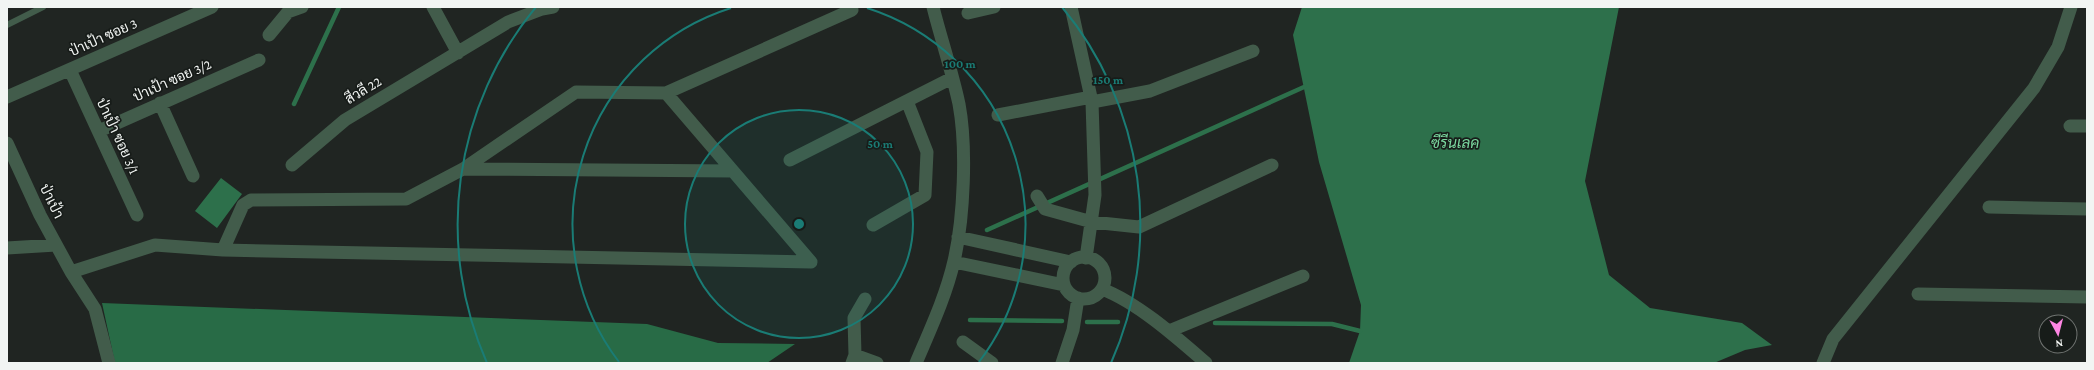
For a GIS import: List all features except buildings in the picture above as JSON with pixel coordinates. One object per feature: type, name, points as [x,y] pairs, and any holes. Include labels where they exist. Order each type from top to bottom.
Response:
[{"type":"street","name":"ป่าเป้า ซอย 3","points":[[7,97],[212,7]]},
{"type":"street","points":[[269,34],[288,12],[302,7]]},
{"type":"street","points":[[433,7],[458,53]]},
{"type":"street","name":"สีวลี 22","points":[[292,165],[346,120],[508,22],[542,9],[553,7]]},
{"type":"street","points":[[916,363],[935,318],[954,262],[962,197],[963,154],[959,104],[933,7]]},
{"type":"street","points":[[968,13],[994,7]]},
{"type":"street","points":[[1071,7],[1092,100],[1095,182],[1092,222],[1086,258]]},
{"type":"street","points":[[1823,363],[1833,339],[2034,88],[2058,46],[2071,7]]},
{"type":"street","points":[[223,250],[244,204],[251,200],[406,199],[463,169],[576,92],[666,93],[852,10]]},
{"type":"street","points":[[998,115],[1150,91],[1253,51]]},
{"type":"street","name":"ป่าเป้า ซอย 3/2","points":[[99,131],[259,60]]},
{"type":"street","name":"ป่าเป้า ซอย 3/1","points":[[70,70],[138,215]]},
{"type":"street","points":[[790,160],[952,78]]},
{"type":"street","points":[[71,272],[155,245],[223,250],[811,262],[666,93]]},
{"type":"street","points":[[873,226],[925,195],[927,152],[907,101]]},
{"type":"street","points":[[160,103],[193,176]]},
{"type":"street","points":[[2070,126],[2087,126]]},
{"type":"street","name":"ป่าเป้า","points":[[7,143],[10,159],[71,272],[95,309],[109,363]]},
{"type":"street","points":[[1041,202],[1092,222],[1139,227],[1272,165]]},
{"type":"street","points":[[463,169],[733,170]]},
{"type":"street","points":[[1989,207],[2087,209]]},
{"type":"street","points":[[958,237],[1071,262],[1086,258],[1099,263],[1103,269],[1104,282],[1102,289],[1092,297],[1078,298],[1067,291],[1064,285],[1064,272],[1071,262]]},
{"type":"street","points":[[7,248],[56,245]]},
{"type":"street","points":[[954,262],[1064,285]]},
{"type":"street","points":[[1166,330],[1303,276]]},
{"type":"street","points":[[1102,289],[1114,294],[1148,317],[1206,363]]},
{"type":"street","points":[[1918,294],[2087,297]]},
{"type":"street","points":[[1062,363],[1073,330],[1078,298]]},
{"type":"street","points":[[865,299],[854,318],[853,359],[877,363]]},
{"type":"street","points":[[963,342],[992,363]]},
{"type":"lane","points":[[7,24],[43,7]]},
{"type":"shaded area","points":[[102,303],[647,324],[718,343],[795,344],[767,363],[115,363]]},
{"type":"water","name":"ซีรีนเลค","points":[[1302,7],[1619,7],[1585,181],[1609,275],[1650,308],[1742,323],[1772,345],[1745,350],[1714,363],[1349,363],[1360,331],[1361,305],[1319,162],[1293,35]]},
{"type":"water","points":[[221,178],[242,194],[217,228],[195,211]]},
{"type":"waterway","points":[[294,104],[339,7]]},
{"type":"waterway","points":[[987,230],[1304,87]]},
{"type":"waterway","points":[[970,320],[1062,321]]},
{"type":"waterway","points":[[1087,322],[1118,322]]},
{"type":"waterway","points":[[1215,323],[1332,324],[1360,331]]}]
